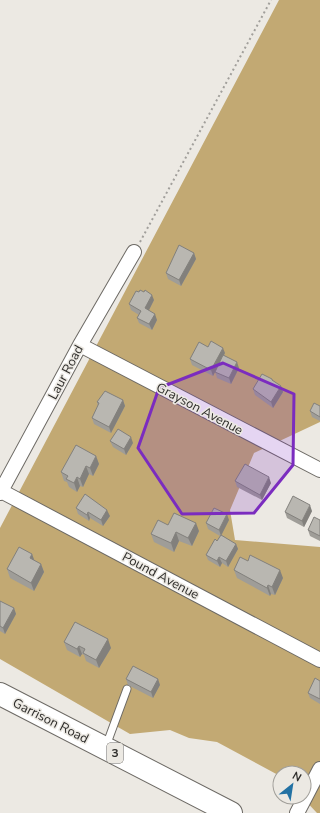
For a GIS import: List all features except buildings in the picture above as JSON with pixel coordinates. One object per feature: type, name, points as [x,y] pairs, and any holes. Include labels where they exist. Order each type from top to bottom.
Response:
[{"type":"main road","name":"Garrison Road","points":[[0,694],[231,813]]},
{"type":"street","name":"Laur Road","points":[[1,492],[80,345],[134,252]]},
{"type":"street","name":"Grayson Avenue","points":[[80,345],[320,470]]},
{"type":"street","name":"Pound Avenue","points":[[1,492],[320,660]]},
{"type":"street","points":[[297,813],[320,769]]},
{"type":"lane","points":[[105,748],[127,689]]},
{"type":"path","points":[[134,252],[271,0]]},
{"type":"highlighted area","points":[[223,363],[294,394],[293,465],[254,513],[182,514],[138,448],[159,388]]},
{"type":"shaded area","points":[[279,0],[320,0],[320,422],[254,453],[230,510],[235,540],[320,547],[320,813],[317,813],[310,805],[312,805],[312,765],[272,765],[272,772],[217,742],[189,738],[170,730],[130,734],[0,659],[0,528]]}]
